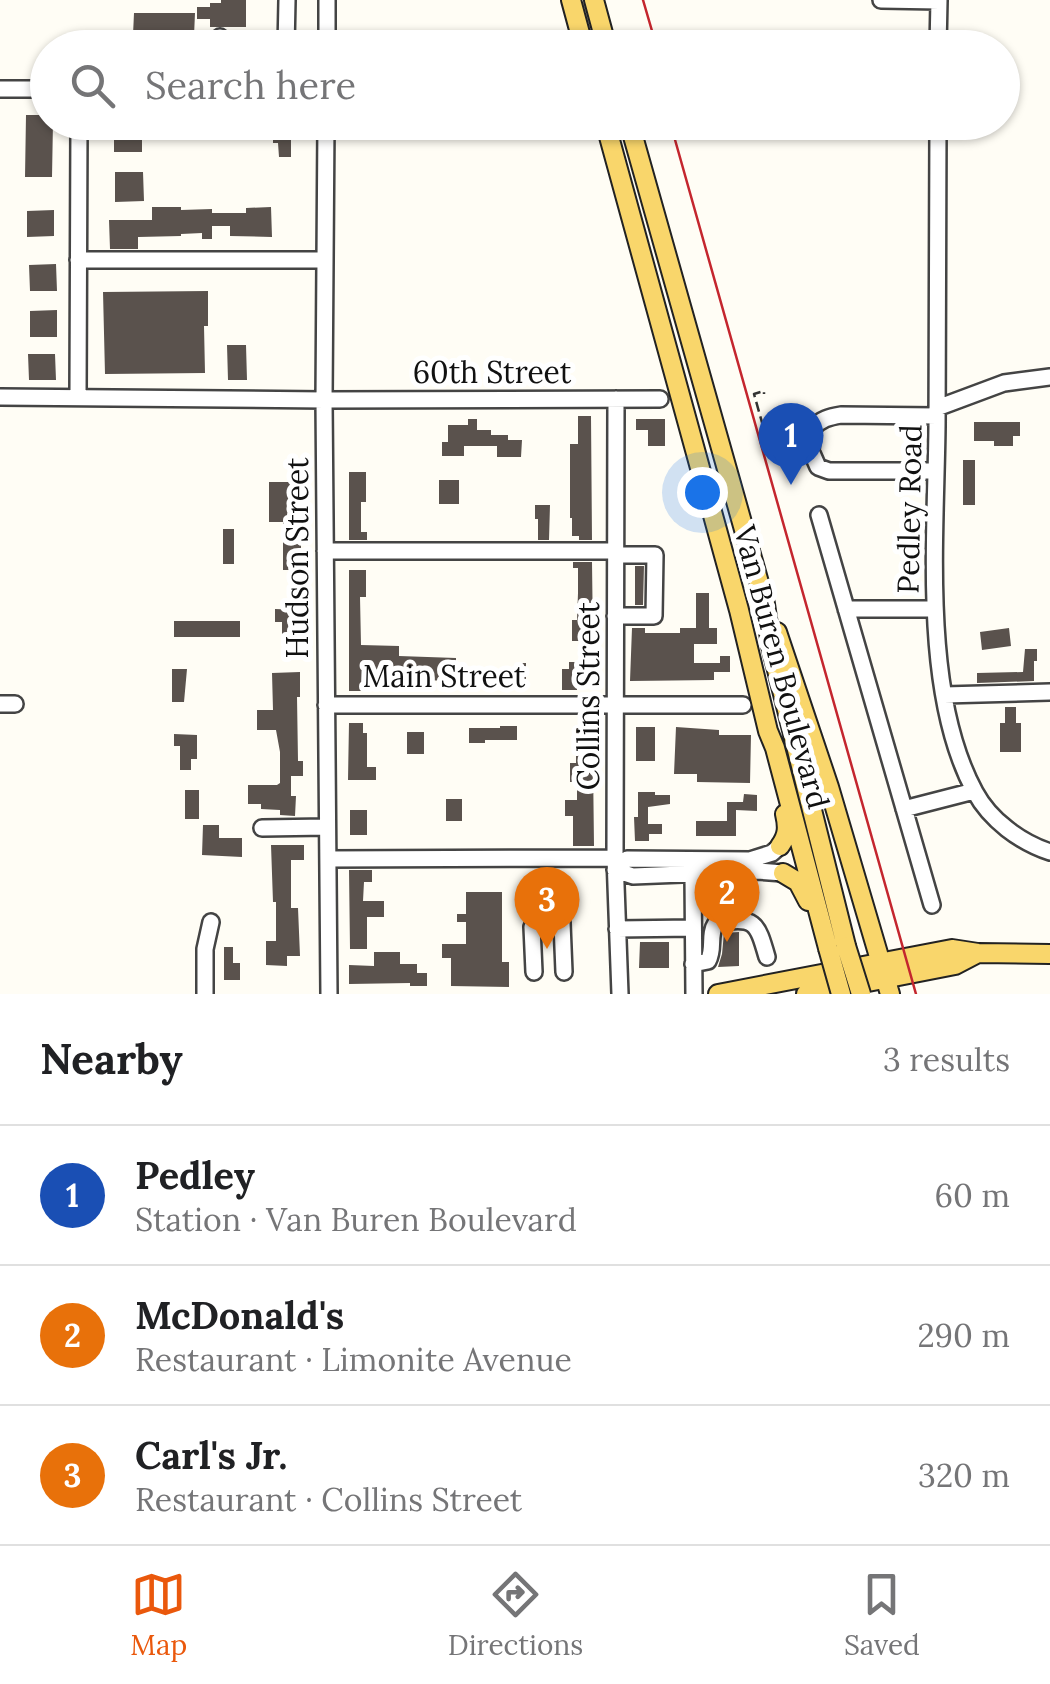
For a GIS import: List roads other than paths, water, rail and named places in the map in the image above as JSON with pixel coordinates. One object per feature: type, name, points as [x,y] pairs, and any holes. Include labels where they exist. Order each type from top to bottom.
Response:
[{"type":"main road","points":[[571,0],[579,30]]},
{"type":"main road","points":[[594,0],[603,30]]},
{"type":"main road","name":"Van Buren Boulevard","points":[[611,140],[739,610],[768,731],[838,947],[860,994]]},
{"type":"main road","name":"Van Buren Boulevard","points":[[633,140],[765,604],[838,947],[841,994]]},
{"type":"main road","points":[[765,604],[782,643],[829,787],[885,978]]},
{"type":"main road","points":[[768,731],[768,750],[788,827],[780,846]]},
{"type":"main road","points":[[783,873],[798,882],[808,898],[817,933],[838,947]]},
{"type":"main road","points":[[806,994],[885,978],[952,950],[1050,954]]},
{"type":"main road","points":[[718,994],[885,978]]},
{"type":"street","points":[[286,0],[286,30]]},
{"type":"street","points":[[327,0],[327,30]]},
{"type":"street","points":[[880,0],[938,0],[938,30]]},
{"type":"street","points":[[0,90],[30,89]]},
{"type":"street","points":[[78,398],[79,140]]},
{"type":"street","name":"Hudson Street","points":[[326,140],[329,994]]},
{"type":"street","name":"Pedley Road","points":[[938,140],[935,609],[944,695],[958,750],[985,808],[1000,824],[1050,852]]},
{"type":"street","points":[[78,260],[325,260]]},
{"type":"street","points":[[936,471],[829,471],[818,467],[811,451],[812,428],[828,417],[841,415],[937,412],[1004,383],[1050,378]]},
{"type":"street","name":"60th Street","points":[[0,396],[324,400],[660,398]]},
{"type":"street","name":"Collins Street","points":[[616,399],[615,864],[620,994]]},
{"type":"street","points":[[819,515],[932,905]]},
{"type":"street","points":[[325,551],[655,555],[654,616],[615,616]]},
{"type":"street","points":[[846,610],[935,609]]},
{"type":"street","points":[[944,695],[1050,692]]},
{"type":"street","name":"Main Street","points":[[326,704],[743,704]]},
{"type":"street","points":[[904,809],[974,791]]},
{"type":"street","points":[[262,828],[328,827]]},
{"type":"street","points":[[328,859],[615,864],[627,859],[750,860],[772,854],[780,846]]},
{"type":"street","points":[[615,864],[633,876],[783,873]]},
{"type":"street","points":[[693,874],[694,994]]},
{"type":"street","points":[[534,972],[532,927],[542,918],[562,923],[564,972]]},
{"type":"street","points":[[693,964],[708,962],[712,955],[712,929],[722,921],[755,924],[767,956]]},
{"type":"street","points":[[205,994],[205,950],[211,922]]},
{"type":"street","points":[[618,929],[693,928]]},
{"type":"railway","points":[[643,0],[652,30]]},
{"type":"railway","points":[[675,140],[916,994]]},
{"type":"place","name":"Pedley","points":[[791,485]]},
{"type":"place","name":"McDonald's","points":[[727,942]]},
{"type":"place","name":"Carl's Jr.","points":[[547,949]]}]
